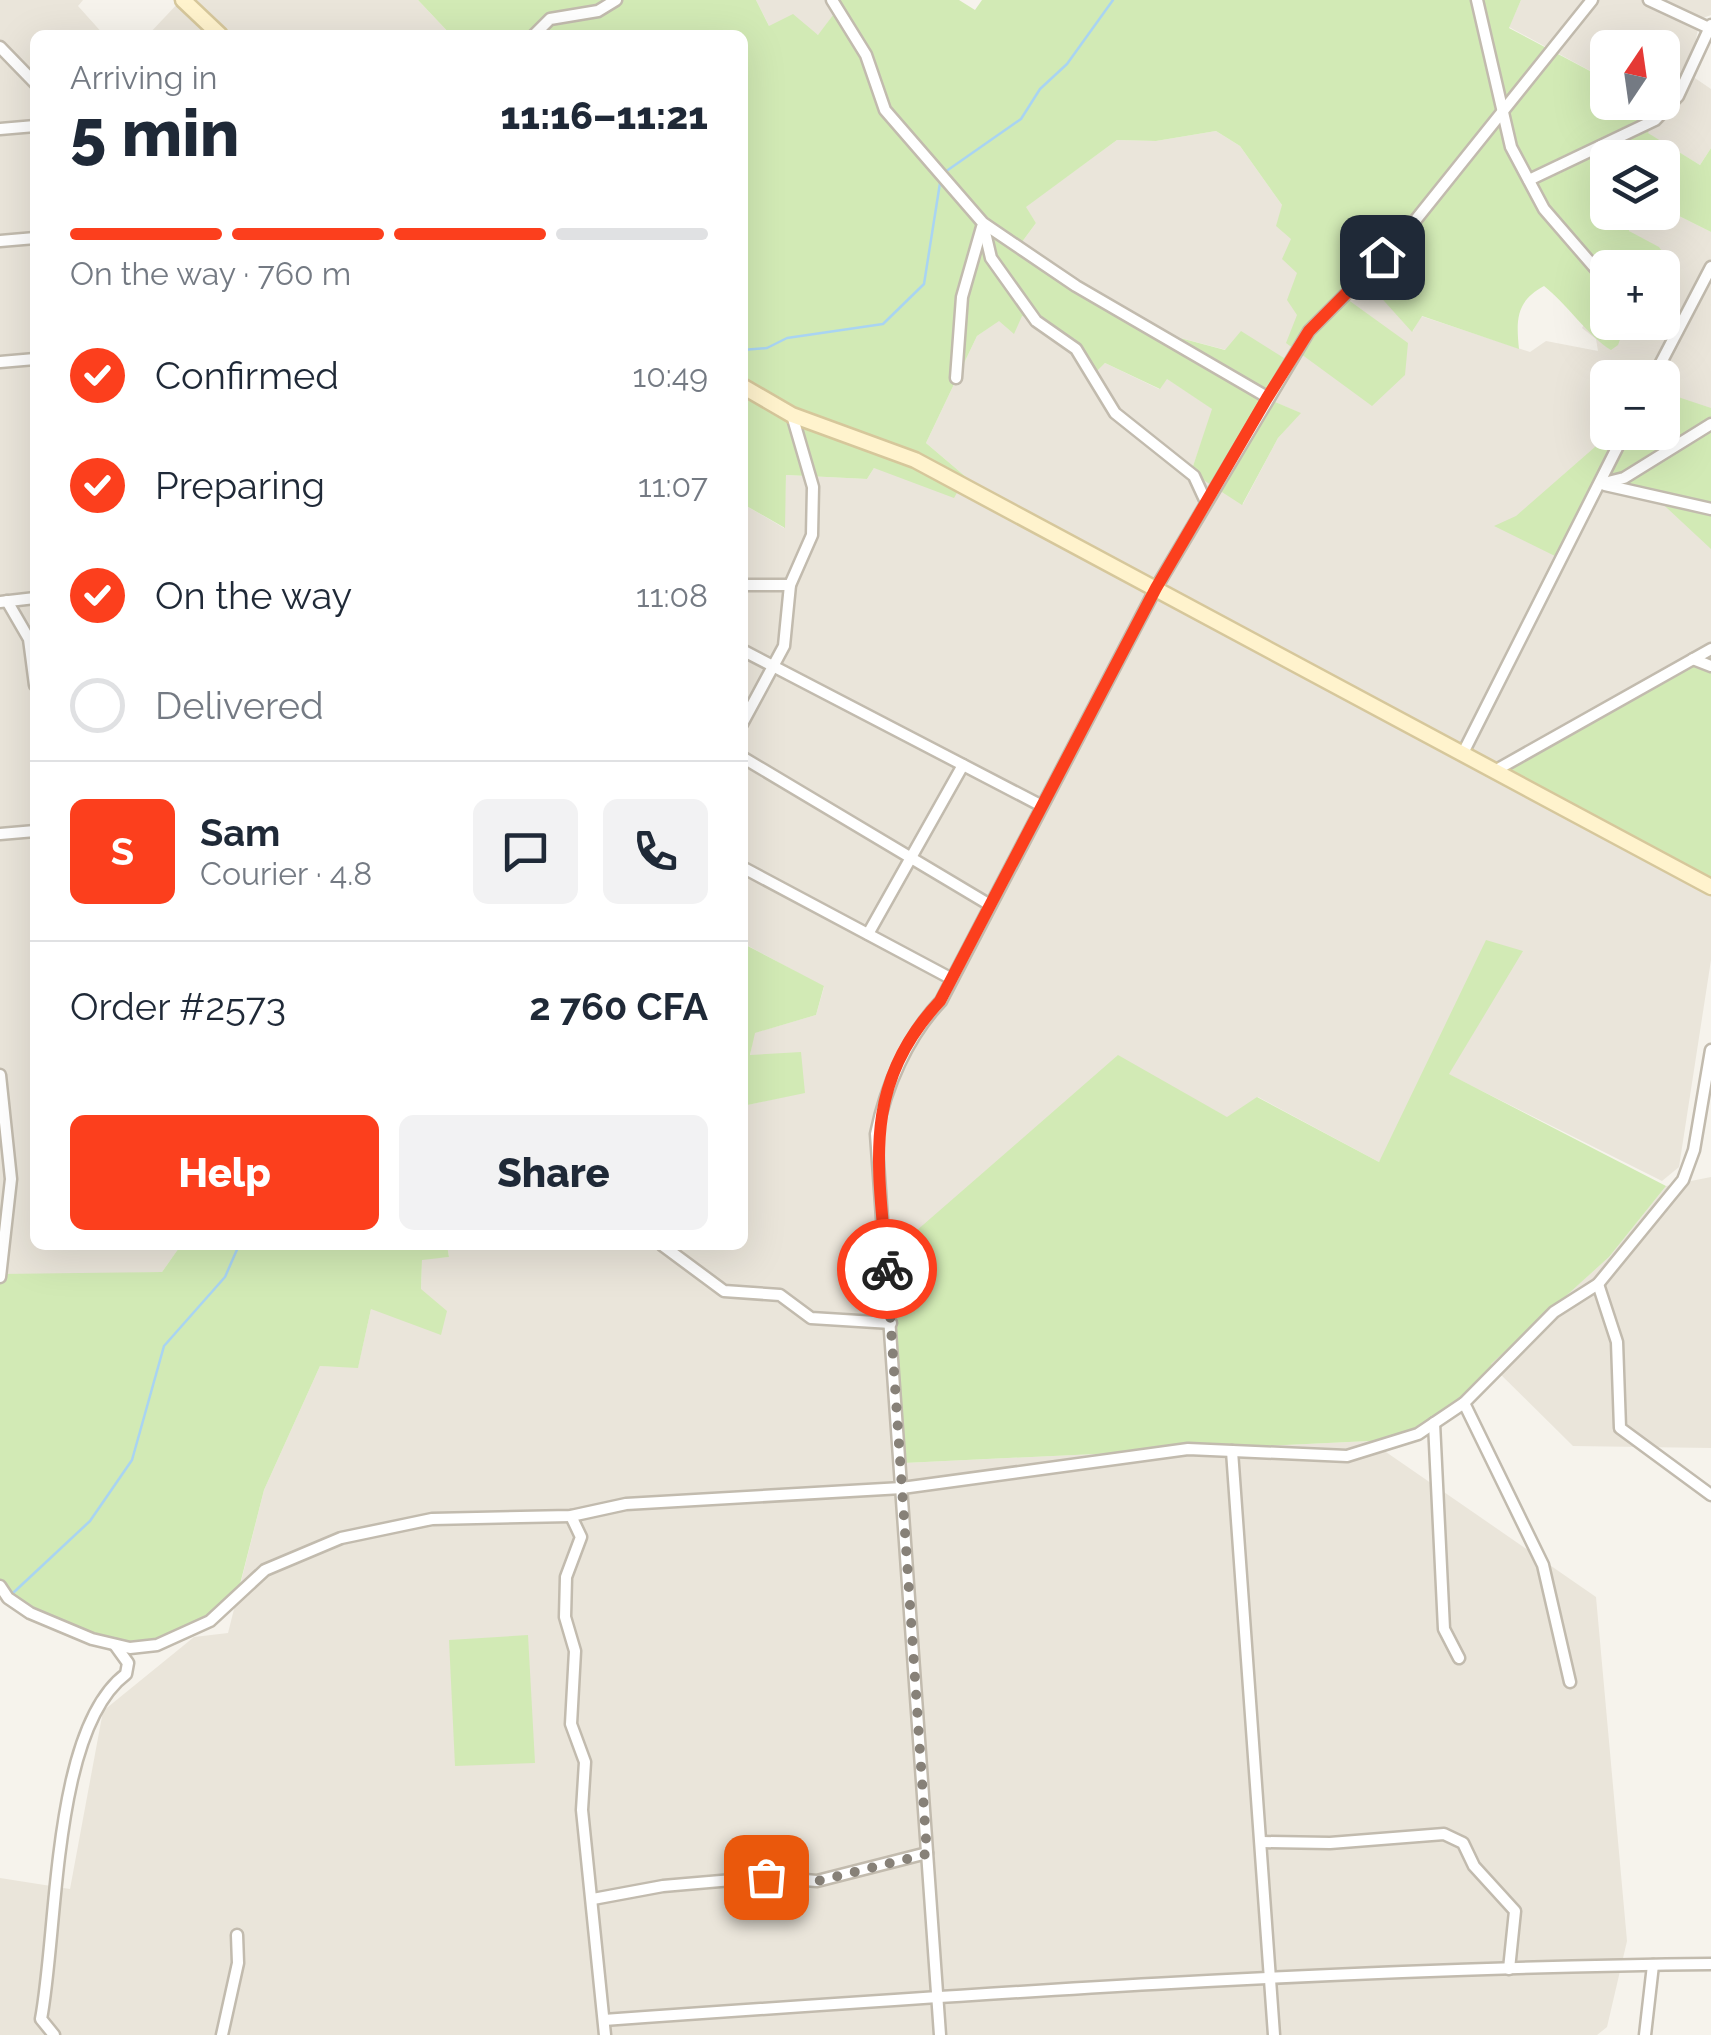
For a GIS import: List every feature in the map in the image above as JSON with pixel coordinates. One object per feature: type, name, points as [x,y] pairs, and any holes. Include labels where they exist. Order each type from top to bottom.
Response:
[{"type":"main road","points":[[183,0],[215,30]]},
{"type":"main road","points":[[748,389],[792,415],[916,460],[1498,769],[1711,887]]},
{"type":"street","points":[[539,30],[550,18],[616,0]]},
{"type":"street","points":[[832,0],[866,55],[885,110],[983,223],[1076,286],[1267,398]]},
{"type":"street","points":[[1477,0],[1511,147],[1544,209],[1590,262]]},
{"type":"street","points":[[940,2035],[876,1134],[882,1105],[917,1026],[940,1001],[1156,588],[1309,331],[1398,242],[1592,0]]},
{"type":"street","points":[[1528,180],[1656,120],[1678,96],[1710,27],[1650,0]]},
{"type":"street","points":[[0,47],[30,78]]},
{"type":"street","points":[[0,129],[30,126]]},
{"type":"street","points":[[956,378],[962,297],[983,223]]},
{"type":"street","points":[[983,223],[991,258],[1036,321],[1076,349],[1114,413],[1194,476],[1206,502]]},
{"type":"street","points":[[0,241],[30,238]]},
{"type":"street","points":[[1680,324],[1711,267]]},
{"type":"street","points":[[0,362],[30,359]]},
{"type":"street","points":[[748,714],[784,646],[790,585],[812,535],[813,487],[792,415]]},
{"type":"street","points":[[1600,484],[1624,478],[1711,424]]},
{"type":"street","points":[[1464,751],[1616,450]]},
{"type":"street","points":[[1600,484],[1711,508]]},
{"type":"street","points":[[748,585],[790,585]]},
{"type":"street","points":[[30,599],[4,602],[28,639],[30,652]]},
{"type":"street","points":[[1498,769],[1711,650]]},
{"type":"street","points":[[748,653],[1042,806]]},
{"type":"street","points":[[1694,659],[1711,666]]},
{"type":"street","points":[[748,761],[990,906]]},
{"type":"street","points":[[868,934],[963,765]]},
{"type":"street","points":[[0,834],[30,831]]},
{"type":"street","points":[[748,869],[952,979]]},
{"type":"street","points":[[0,1586],[30,1613],[115,1646],[157,1645],[210,1621],[265,1570],[350,1534],[432,1519],[571,1516],[626,1504],[902,1488],[1188,1449],[1347,1456],[1418,1434],[1464,1403],[1554,1312],[1598,1284],[1683,1180],[1694,1150],[1711,1050]]},
{"type":"street","points":[[0,1080],[11,1179],[0,1277]]},
{"type":"street","points":[[1702,1099],[1711,1111]]},
{"type":"street","points":[[669,1250],[724,1291],[780,1295],[811,1318],[891,1323]]},
{"type":"street","points":[[1598,1284],[1617,1342],[1620,1428],[1711,1495]]},
{"type":"street","points":[[1464,1403],[1542,1565],[1570,1682]]},
{"type":"street","points":[[1434,1423],[1444,1629],[1458,1658]]},
{"type":"street","points":[[1232,1451],[1274,2035]]},
{"type":"street","points":[[571,1516],[581,1537],[566,1577],[565,1617],[575,1650],[570,1724],[585,1762],[582,1810],[605,2035]]},
{"type":"street","points":[[54,2035],[41,2019],[68,1796],[85,1732],[111,1686],[126,1674],[128,1663],[115,1646]]},
{"type":"street","points":[[1262,1842],[1330,1843],[1444,1834],[1464,1842],[1474,1866],[1514,1911],[1509,1969]]},
{"type":"street","points":[[593,1899],[663,1886],[766,1877],[818,1881],[927,1854]]},
{"type":"street","points":[[222,2035],[238,1962],[236,1935]]},
{"type":"street","points":[[604,2020],[1270,1980],[1711,1964]]},
{"type":"street","points":[[1645,2035],[1653,1965]]},
{"type":"shaded area","points":[[0,0],[83,0],[78,6],[100,30],[30,30],[30,1250],[177,1250],[162,1272],[0,1277]]},
{"type":"shaded area","points":[[181,0],[418,0],[446,30],[153,30]]},
{"type":"shaded area","points":[[756,0],[826,0],[833,15],[819,35],[769,26]]},
{"type":"shaded area","points":[[1521,0],[1711,0],[1711,15],[1700,19],[1689,74],[1711,89],[1711,148],[1700,165],[1680,153],[1680,140],[1659,140],[1647,133],[1653,120],[1680,120],[1680,30],[1590,30],[1590,71],[1509,27]]},
{"type":"shaded area","points":[[1216,131],[1240,146],[1282,205],[1292,239],[1347,299],[1368,281],[1413,331],[1421,316],[1530,352],[1546,341],[1598,351],[1596,340],[1680,340],[1680,250],[1646,250],[1629,231],[1680,230],[1680,216],[1711,232],[1711,960],[1679,1167],[1662,1181],[1448,1074],[1522,951],[1379,1162],[1258,1097],[1228,1118],[1117,1056],[904,1463],[1370,1441],[1596,1597],[1627,1941],[1607,2027],[1597,2035],[0,2035],[0,1878],[70,1889],[103,1711],[194,1637],[228,1633],[264,1490],[320,1366],[358,1367],[371,1309],[421,1289],[422,1259],[449,1257],[448,1250],[748,1250],[748,1105],[804,1092],[750,1056],[754,1033],[816,1015],[824,987],[748,946],[748,507],[784,528],[786,475],[867,479],[874,468],[966,477],[926,443],[977,336],[999,320],[1022,316],[1076,339],[1096,372],[1105,363],[1159,389],[1166,378],[1213,409],[1191,472],[1243,504],[1278,438],[1300,413],[1266,398],[1226,350],[1154,331],[1019,246],[1036,223],[1025,207],[1117,140],[1156,141]]},
{"type":"shaded area","points":[[1590,315],[1590,334],[1582,328]]},
{"type":"shaded area","points":[[1711,1177],[1711,1448],[1573,1446],[1490,1364],[1609,1257],[1666,1186]]},
{"type":"green space","points":[[418,0],[756,0],[769,26],[793,14],[818,35],[833,15],[826,0],[959,0],[975,10],[982,0],[1521,0],[1509,28],[1590,71],[1590,120],[1653,120],[1648,133],[1659,140],[1590,140],[1590,230],[1629,230],[1661,250],[1590,250],[1590,333],[1544,286],[1528,298],[1520,312],[1519,349],[1422,316],[1412,332],[1367,282],[1347,299],[1408,343],[1405,375],[1372,406],[1286,343],[1297,315],[1287,300],[1297,273],[1282,259],[1291,239],[1276,226],[1282,205],[1240,146],[1216,131],[1156,141],[1117,140],[1026,207],[1036,223],[1019,246],[1154,331],[1225,350],[1241,331],[1292,363],[1266,398],[1301,413],[1278,438],[1242,505],[1191,472],[1212,409],[1167,379],[1160,389],[1105,363],[1096,372],[1075,339],[1022,316],[1014,334],[999,321],[977,336],[926,443],[966,477],[954,498],[874,468],[867,479],[786,475],[785,528],[748,507],[748,30],[446,30]]},
{"type":"green space","points":[[1711,148],[1711,232],[1680,216],[1680,153],[1700,165]]},
{"type":"green space","points":[[1598,340],[1620,340],[1611,350]]},
{"type":"green space","points":[[1680,398],[1711,408],[1711,549],[1653,495],[1600,484],[1561,559],[1494,526],[1516,516],[1592,450],[1680,450]]},
{"type":"green space","points":[[1711,649],[1711,887],[1498,769]]},
{"type":"green space","points":[[1486,940],[1523,951],[1449,1074],[1666,1186],[1609,1257],[1491,1364],[1496,1370],[1483,1383],[1427,1425],[1377,1447],[1370,1441],[904,1463],[877,1265],[1118,1055],[1227,1117],[1257,1097],[1379,1162]]},
{"type":"green space","points":[[748,946],[824,986],[816,1015],[755,1033],[750,1055],[801,1052],[805,1093],[748,1105]]},
{"type":"green space","points":[[177,1250],[448,1250],[449,1257],[422,1260],[421,1289],[447,1311],[441,1335],[371,1309],[358,1368],[320,1366],[264,1490],[237,1596],[210,1621],[157,1645],[130,1648],[30,1613],[0,1586],[0,1274],[162,1272]]},
{"type":"green space","points":[[528,1635],[535,1763],[455,1766],[449,1640]]},
{"type":"waterway","points":[[945,172],[1021,119],[1040,89],[1067,64],[1113,0]]},
{"type":"waterway","points":[[748,350],[767,348],[787,338],[883,324],[924,284],[940,183]]},
{"type":"waterway","points":[[13,1593],[90,1521],[132,1460],[164,1346],[225,1277],[237,1250]]},
{"type":"way so far","points":[[766,1877],[818,1881],[927,1854],[887,1269]]},
{"type":"route","points":[[887,1269],[876,1134],[882,1105],[917,1026],[940,1001],[1156,588],[1267,398],[1309,331],[1382,257]]}]
